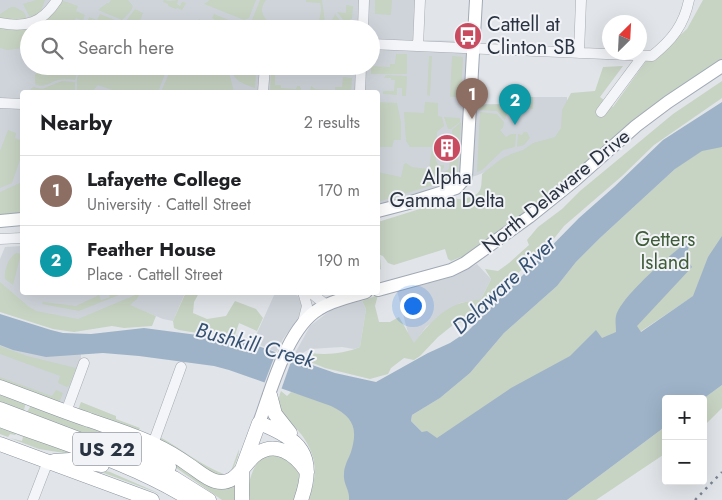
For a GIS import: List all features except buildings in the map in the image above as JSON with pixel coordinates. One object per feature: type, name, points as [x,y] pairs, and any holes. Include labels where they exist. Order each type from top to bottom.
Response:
[{"type":"highway","points":[[0,387],[153,444],[176,456],[214,481],[224,482],[230,480],[259,453],[276,449],[295,456],[307,472]]},
{"type":"highway","points":[[271,391],[276,417],[303,455],[307,472],[306,484],[301,500]]},
{"type":"highway","name":"US 22","points":[[0,409],[142,463],[174,478],[208,500]]},
{"type":"highway","name":"US 22","points":[[0,420],[150,477],[190,500]]},
{"type":"highway","points":[[89,420],[166,465],[208,500]]},
{"type":"highway","points":[[242,500],[242,469],[259,423],[280,431],[293,441]]},
{"type":"highway","points":[[0,444],[152,500]]},
{"type":"highway","points":[[48,461],[66,459],[86,462],[150,477]]},
{"type":"main road","points":[[380,210],[449,190],[460,185],[464,180],[467,173],[476,0]]},
{"type":"main road","name":"North Delaware Drive","points":[[380,289],[451,270],[472,259],[529,217],[636,126],[722,66]]},
{"type":"main road","points":[[0,222],[20,220]]},
{"type":"main road","points":[[259,423],[285,353],[303,322],[311,314],[326,305],[357,295]]},
{"type":"street","points":[[37,20],[48,12],[58,0]]},
{"type":"street","points":[[363,20],[364,0]]},
{"type":"street","points":[[418,46],[420,0]]},
{"type":"street","points":[[579,53],[581,0]]},
{"type":"street","points":[[647,56],[674,35],[686,16],[689,0]]},
{"type":"street","points":[[0,23],[20,24]]},
{"type":"street","points":[[380,44],[602,54]]},
{"type":"street","points":[[602,112],[644,60]]},
{"type":"street","points":[[263,90],[264,75]]},
{"type":"street","points":[[360,90],[361,75]]},
{"type":"street","points":[[0,103],[20,104]]},
{"type":"street","points":[[0,239],[20,238]]},
{"type":"street","points":[[303,322],[307,306],[304,295]]},
{"type":"street","points":[[314,295],[326,305]]},
{"type":"street","points":[[66,412],[84,363]]},
{"type":"street","points":[[153,444],[181,367]]},
{"type":"street","points":[[33,500],[48,461]]},
{"type":"shaded area","points":[[0,0],[418,0],[416,40],[468,41],[465,104],[522,104],[522,97],[567,97],[567,108],[559,140],[478,175],[380,205],[380,90],[20,90],[20,216],[0,225]]},
{"type":"shaded area","points":[[20,246],[20,295],[184,295],[173,321],[134,307],[85,323],[34,315],[0,299],[0,259],[5,247]]},
{"type":"shaded area","points":[[477,264],[491,279],[481,299],[460,303],[426,327],[414,344],[408,333],[397,291],[455,276]]},
{"type":"shaded area","points":[[274,295],[298,296],[301,304],[301,314],[283,339],[277,352],[253,342]]},
{"type":"shaded area","points":[[362,301],[366,309],[360,347],[354,349],[342,347],[310,349],[297,356],[294,355],[310,326],[331,310],[352,302]]},
{"type":"shaded area","points":[[0,324],[81,341],[81,359],[62,406],[0,384]]},
{"type":"green space","points":[[36,0],[45,0],[39,16],[31,20],[23,4]]},
{"type":"green space","points":[[61,0],[78,6],[76,11],[85,15],[83,20],[76,18],[75,20],[44,20]]},
{"type":"green space","points":[[111,0],[128,0],[133,6],[131,11],[122,20],[98,10]]},
{"type":"green space","points":[[164,0],[178,0],[177,4],[180,6],[182,2],[186,3],[182,10],[168,6],[168,4],[163,2]]},
{"type":"green space","points":[[210,0],[256,0],[249,18],[244,20],[204,4]]},
{"type":"green space","points":[[260,0],[266,0],[262,13],[266,20],[252,20]]},
{"type":"green space","points":[[306,0],[322,0],[325,20],[319,20],[320,3],[306,2]]},
{"type":"green space","points":[[375,0],[392,0],[391,15],[375,14]]},
{"type":"green space","points":[[703,0],[722,0],[722,61],[473,252],[451,261],[448,259],[445,249],[394,265],[388,263],[380,255],[380,221],[455,198],[463,199],[476,195],[481,187],[482,174],[501,159],[523,150],[533,143],[555,137],[561,128],[562,110],[571,93],[595,91],[603,67],[623,66],[600,97],[613,107],[646,61],[666,48],[687,29]]},
{"type":"green space","points":[[346,5],[353,6],[352,19],[343,20],[337,12],[346,13]]},
{"type":"green space","points":[[11,7],[15,7],[24,12],[28,20],[0,20],[0,14]]},
{"type":"green space","points":[[135,9],[143,13],[140,20],[127,20]]},
{"type":"green space","points":[[100,14],[115,20],[97,20]]},
{"type":"green space","points":[[214,14],[229,20],[215,20],[212,18]]},
{"type":"green space","points":[[335,14],[340,20],[332,20]]},
{"type":"green space","points":[[0,26],[20,26],[20,49],[7,50],[0,48]]},
{"type":"green space","points":[[396,54],[407,54],[407,74],[380,74],[380,66],[390,67],[390,64],[395,64]]},
{"type":"green space","points":[[429,56],[432,56],[430,96],[427,95]]},
{"type":"green space","points":[[452,56],[463,57],[461,97],[450,97]]},
{"type":"green space","points":[[35,75],[76,75],[75,80],[58,80],[41,86],[35,84]]},
{"type":"green space","points":[[78,75],[165,75],[159,90],[112,90],[98,85],[94,90],[77,90]]},
{"type":"green space","points":[[168,75],[230,75],[234,90],[162,90]]},
{"type":"green space","points":[[234,75],[256,75],[255,88],[243,83]]},
{"type":"green space","points":[[271,75],[275,75],[275,85],[281,85],[281,88],[296,89],[297,86],[300,86],[301,90],[270,90]]},
{"type":"green space","points":[[386,75],[407,76],[406,96],[402,96],[402,88],[397,88],[397,95],[383,94],[383,91],[394,91],[395,80],[384,78]]},
{"type":"green space","points":[[343,77],[352,78],[351,90],[335,90],[335,87],[342,87]]},
{"type":"green space","points":[[62,81],[75,82],[75,90],[30,90],[33,87],[42,89]]},
{"type":"green space","points":[[722,81],[722,98],[654,145],[622,176],[564,226],[544,251],[528,262],[516,276],[506,283],[497,296],[474,318],[453,325],[414,360],[404,358],[391,368],[388,374],[370,379],[325,368],[303,359],[310,353],[335,353],[360,347],[366,309],[362,301],[378,295],[375,306],[379,322],[390,322],[399,317],[414,343],[429,325],[447,310],[461,303],[481,299],[491,279],[485,269],[498,271],[509,263],[529,245],[527,240],[538,227],[562,209],[580,191],[673,114]]},
{"type":"green space","points":[[311,86],[315,89],[335,90],[310,90]]},
{"type":"green space","points":[[522,97],[533,97],[533,109],[515,108],[514,111],[508,110],[505,120],[497,111],[479,110],[479,105],[522,104]]},
{"type":"green space","points":[[380,102],[397,103],[401,122],[401,140],[394,140],[392,147],[380,147]]},
{"type":"green space","points":[[425,102],[438,103],[438,116],[442,117],[444,126],[437,132],[436,160],[438,165],[444,165],[444,168],[434,178],[433,185],[380,201],[380,172],[401,177],[404,164],[406,163],[412,167],[429,169],[432,147],[410,147],[406,141],[404,112],[424,113]]},
{"type":"green space","points":[[480,112],[497,114],[504,122],[503,128],[500,130],[506,137],[516,134],[515,147],[503,150],[482,170],[477,172]]},
{"type":"green space","points":[[444,117],[460,118],[460,122],[451,129],[448,129]]},
{"type":"green space","points":[[461,122],[458,172],[454,178],[437,184],[439,175],[449,169],[450,160],[453,161],[455,159],[457,140],[452,139],[452,130]]},
{"type":"green space","points":[[8,130],[16,133],[15,138],[20,140],[20,160],[12,183],[0,188],[0,151]]},
{"type":"green space","points":[[524,132],[527,132],[530,138],[524,145],[517,147],[518,134],[522,135]]},
{"type":"green space","name":"Getters Island","points":[[722,140],[722,277],[607,354],[441,451],[411,421],[412,415],[440,398],[470,373],[504,333],[557,286],[576,262],[600,238],[675,169],[682,156]]},
{"type":"green space","points":[[20,183],[20,214],[0,216],[0,192]]},
{"type":"green space","points":[[20,254],[13,285],[5,279],[5,272],[7,264],[13,255]]},
{"type":"green space","points":[[0,282],[36,311],[78,319],[139,295],[130,305],[156,316],[152,326],[124,328],[112,326],[74,332],[53,329],[0,312]]},
{"type":"green space","points":[[99,295],[101,300],[110,297],[109,295],[119,295],[79,311],[42,304],[43,302],[76,306]]},
{"type":"green space","points":[[185,295],[198,295],[194,302],[193,313],[207,319],[226,316],[235,301],[256,309],[263,318],[257,331],[239,323],[235,335],[249,339],[248,341],[179,330],[174,328],[173,321]]},
{"type":"green space","points":[[0,346],[27,356],[76,368],[69,386],[58,383],[60,376],[0,354]]},
{"type":"green space","points":[[0,377],[52,396],[56,390],[63,393],[59,403],[0,381]]},
{"type":"green space","points":[[722,385],[722,408],[707,423],[707,396]]},
{"type":"green space","points":[[281,391],[287,396],[291,392],[343,406],[352,422],[355,435],[356,500],[308,500],[313,486],[315,467],[313,458],[303,437],[280,410],[279,398]]},
{"type":"green space","points":[[0,394],[26,402],[24,410],[27,412],[32,404],[91,426],[138,454],[0,404]]},
{"type":"green space","points":[[81,402],[140,428],[138,432],[78,410]]},
{"type":"green space","points":[[0,425],[89,457],[39,449],[10,438],[22,441],[23,437],[16,434],[10,434],[8,437],[0,434]]},
{"type":"green space","points":[[662,429],[662,456],[596,500],[567,500]]},
{"type":"green space","points":[[160,437],[200,462],[226,475],[231,471],[239,449],[238,455],[231,473],[226,476],[220,475],[212,473],[159,442]]},
{"type":"green space","points":[[280,453],[299,470],[300,476],[296,500],[250,500],[249,488],[251,477],[261,456]]},
{"type":"green space","points":[[158,455],[183,466],[237,481],[238,500],[222,500]]},
{"type":"green space","points":[[85,466],[110,472],[163,495]]},
{"type":"water","points":[[722,102],[722,147],[702,151],[675,169],[600,238],[576,262],[557,286],[504,333],[470,373],[440,398],[412,415],[411,421],[422,432],[427,431],[437,438],[511,388],[570,356],[596,330],[602,338],[616,332],[616,316],[627,297],[674,252],[693,238],[685,256],[692,267],[637,326],[641,332],[693,296],[708,257],[722,236],[722,385],[707,396],[662,395],[662,429],[567,500],[349,500],[344,481],[344,471],[353,444],[354,430],[349,419],[331,406],[214,366],[103,353],[46,357],[13,350],[0,345],[0,314],[63,333],[91,334],[144,328],[228,339],[258,346],[335,373],[376,382],[450,343],[468,331],[579,218],[663,140]]},
{"type":"pier","points":[[277,350],[293,356],[281,390],[264,384]]},
{"type":"railway","points":[[695,500],[722,472]]},
{"type":"place","name":"Cattell at Clinton SB","points":[[468,36]]},
{"type":"place","name":"Lafayette College","points":[[472,119]]},
{"type":"place","name":"Feather House","points":[[515,125]]},
{"type":"place","name":"Alpha Gamma Delta","points":[[447,148]]},
{"type":"water label","name":"Delaware River","points":[[504,285]]},
{"type":"water label","name":"Bushkill Creek","points":[[255,345]]}]
